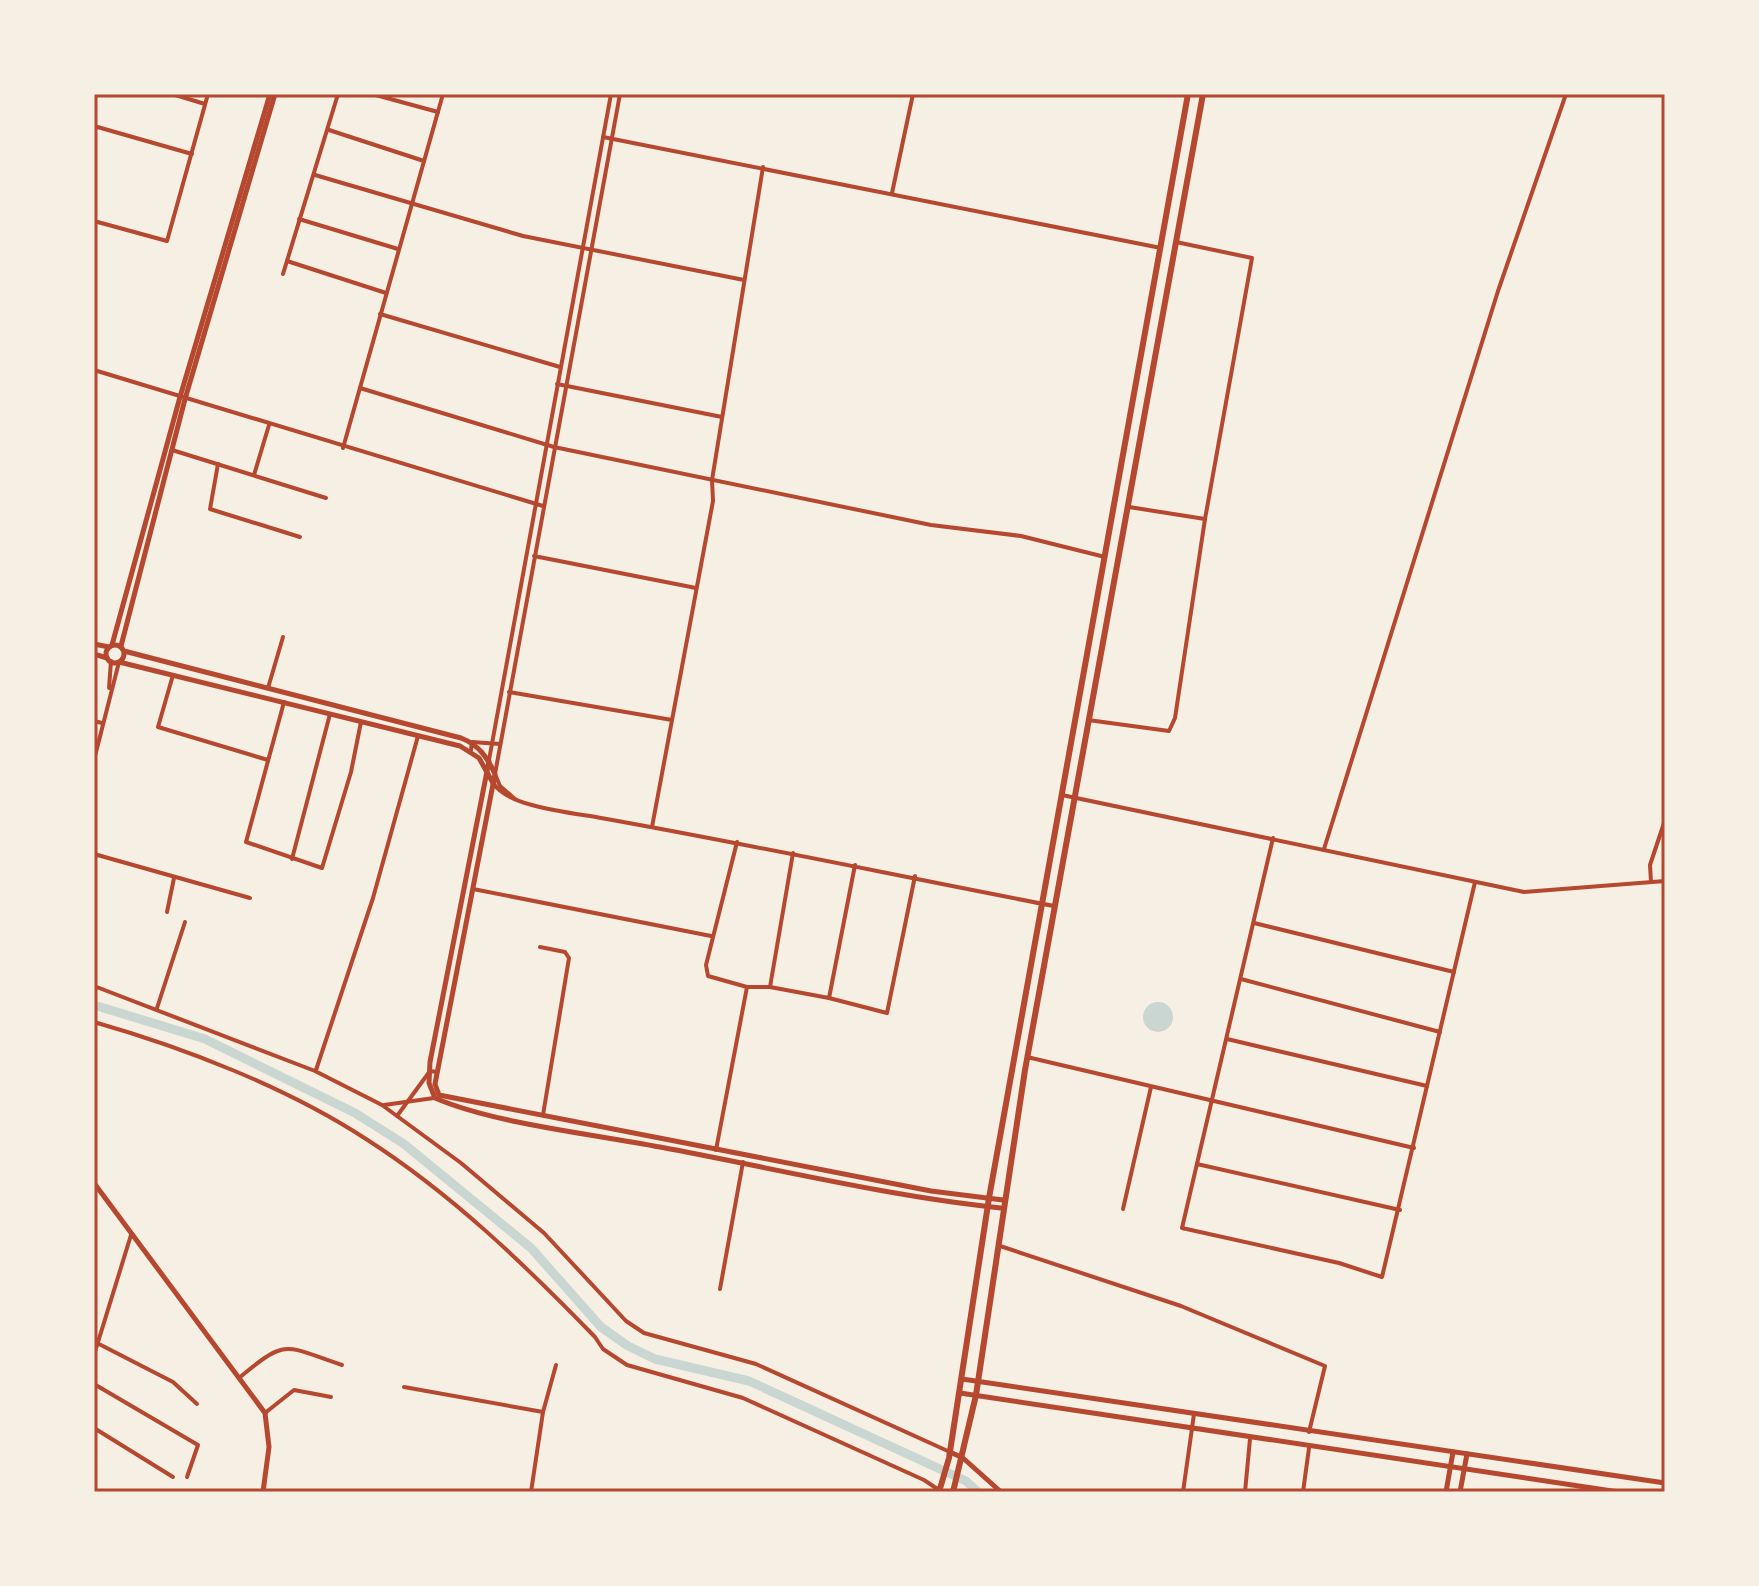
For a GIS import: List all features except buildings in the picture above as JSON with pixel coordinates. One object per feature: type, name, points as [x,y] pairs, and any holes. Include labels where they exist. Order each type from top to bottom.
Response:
[{"type":"main road","points":[[941,1489],[960,1393],[989,1198],[1188,94]]},
{"type":"main road","points":[[953,1490],[976,1395],[1001,1208],[1027,1057],[1086,720],[1203,94]]},
{"type":"street","points":[[172,94],[205,104]]},
{"type":"street","points":[[94,221],[167,241],[208,94]]},
{"type":"street","points":[[108,695],[110,646],[272,94]]},
{"type":"street","points":[[283,274],[338,94]]},
{"type":"street","points":[[372,94],[438,112]]},
{"type":"street","points":[[343,448],[443,94]]},
{"type":"street","points":[[611,94],[429,1083],[437,1096],[452,1105],[542,1125],[1001,1208]]},
{"type":"street","points":[[437,1096],[437,1072],[494,784],[620,94]]},
{"type":"street","points":[[892,193],[913,94]]},
{"type":"street","points":[[1324,849],[1498,291],[1566,94]]},
{"type":"street","points":[[94,126],[192,154]]},
{"type":"street","points":[[329,130],[424,161]]},
{"type":"street","points":[[603,137],[1161,248]]},
{"type":"street","points":[[652,827],[713,501],[712,480],[763,167]]},
{"type":"street","points":[[315,175],[523,236],[591,247],[745,280]]},
{"type":"street","points":[[299,219],[398,249]]},
{"type":"street","points":[[1086,720],[1171,729],[1252,258],[1176,242]]},
{"type":"street","points":[[287,261],[386,293]]},
{"type":"street","points":[[380,314],[560,367]]},
{"type":"street","points":[[94,370],[343,448],[543,506]]},
{"type":"street","points":[[557,384],[722,417]]},
{"type":"street","points":[[360,388],[554,447],[804,496],[931,525],[1021,536],[1105,557]]},
{"type":"street","points":[[94,760],[183,398]]},
{"type":"street","points":[[254,475],[269,425]]},
{"type":"street","points":[[171,450],[326,498]]},
{"type":"street","points":[[218,464],[210,509],[300,537]]},
{"type":"street","points":[[1126,506],[1205,519]]},
{"type":"street","points":[[534,556],[696,588]]},
{"type":"street","points":[[268,690],[283,637]]},
{"type":"street","points":[[94,644],[123,649],[472,742],[500,744]]},
{"type":"street","points":[[94,654],[471,750],[499,793],[552,809],[915,876],[1054,906]]},
{"type":"street","points":[[173,675],[158,727],[268,760]]},
{"type":"street","points":[[509,692],[672,720]]},
{"type":"street","points":[[284,702],[246,842],[322,868],[351,772],[361,722]]},
{"type":"street","points":[[292,860],[330,714]]},
{"type":"street","points":[[94,721],[102,723]]},
{"type":"street","points":[[315,1071],[373,898],[418,736]]},
{"type":"street","points":[[471,750],[472,742]]},
{"type":"street","points":[[472,742],[489,760],[500,786],[515,799]]},
{"type":"street","points":[[1061,794],[1524,892],[1665,881]]},
{"type":"street","points":[[1651,882],[1650,865],[1665,820]]},
{"type":"street","points":[[1273,838],[1182,1228],[1339,1263],[1382,1277],[1475,882]]},
{"type":"street","points":[[737,842],[711,936],[708,976],[747,987],[770,987],[887,1013],[915,876]]},
{"type":"street","points":[[770,987],[793,853]]},
{"type":"street","points":[[94,854],[250,898]]},
{"type":"street","points":[[829,998],[855,865]]},
{"type":"street","points":[[167,912],[174,878]]},
{"type":"street","points":[[473,889],[711,936]]},
{"type":"street","points":[[157,1008],[185,922]]},
{"type":"street","points":[[1254,923],[1454,972]]},
{"type":"street","points":[[540,947],[565,952],[569,958],[543,1117]]},
{"type":"street","points":[[1241,979],[1440,1032]]},
{"type":"street","points":[[94,986],[315,1071],[382,1105],[544,1233],[626,1321],[644,1333],[756,1364],[949,1455],[963,1458],[1001,1492]]},
{"type":"street","points":[[716,1150],[747,987]]},
{"type":"street","points":[[94,1022],[200,1056],[363,1137],[439,1191],[519,1259],[603,1349],[627,1365],[743,1398],[941,1489]]},
{"type":"street","points":[[1227,1039],[1428,1086]]},
{"type":"street","points":[[1027,1057],[1414,1148]]},
{"type":"street","points":[[430,1071],[437,1072]]},
{"type":"street","points":[[397,1116],[430,1071]]},
{"type":"street","points":[[1123,1209],[1151,1087]]},
{"type":"street","points":[[382,1105],[437,1096],[716,1150],[1003,1200]]},
{"type":"street","points":[[720,1289],[743,1162]]},
{"type":"street","points":[[1197,1164],[1400,1210]]},
{"type":"street","points":[[95,1186],[265,1413],[269,1447],[263,1492]]},
{"type":"street","points":[[94,1355],[131,1234]]},
{"type":"street","points":[[997,1245],[1181,1306],[1325,1366],[1309,1432]]},
{"type":"street","points":[[97,1343],[173,1382],[197,1404]]},
{"type":"street","points":[[239,1378],[273,1350],[283,1348],[342,1365]]},
{"type":"street","points":[[531,1492],[543,1412],[556,1365]]},
{"type":"street","points":[[962,1379],[1665,1483]]},
{"type":"street","points":[[94,1384],[198,1445],[187,1477]]},
{"type":"street","points":[[404,1387],[543,1412]]},
{"type":"street","points":[[265,1413],[294,1390],[331,1397]]},
{"type":"street","points":[[960,1393],[1568,1488],[1619,1492]]},
{"type":"street","points":[[1183,1492],[1194,1414]]},
{"type":"street","points":[[94,1428],[173,1477]]},
{"type":"street","points":[[1245,1492],[1250,1439]]},
{"type":"street","points":[[1303,1492],[1309,1448]]},
{"type":"street","points":[[1446,1492],[1453,1452]]},
{"type":"street","points":[[1460,1492],[1467,1454]]},
{"type":"shaded area","points":[[1158,1002],[1168,1007],[1173,1017],[1168,1027],[1158,1032],[1148,1027],[1143,1017],[1148,1007]]},
{"type":"waterway","points":[[94,1005],[205,1039],[355,1113],[404,1144],[531,1248],[601,1327],[628,1346],[655,1359],[749,1381],[966,1481],[978,1492]]}]
